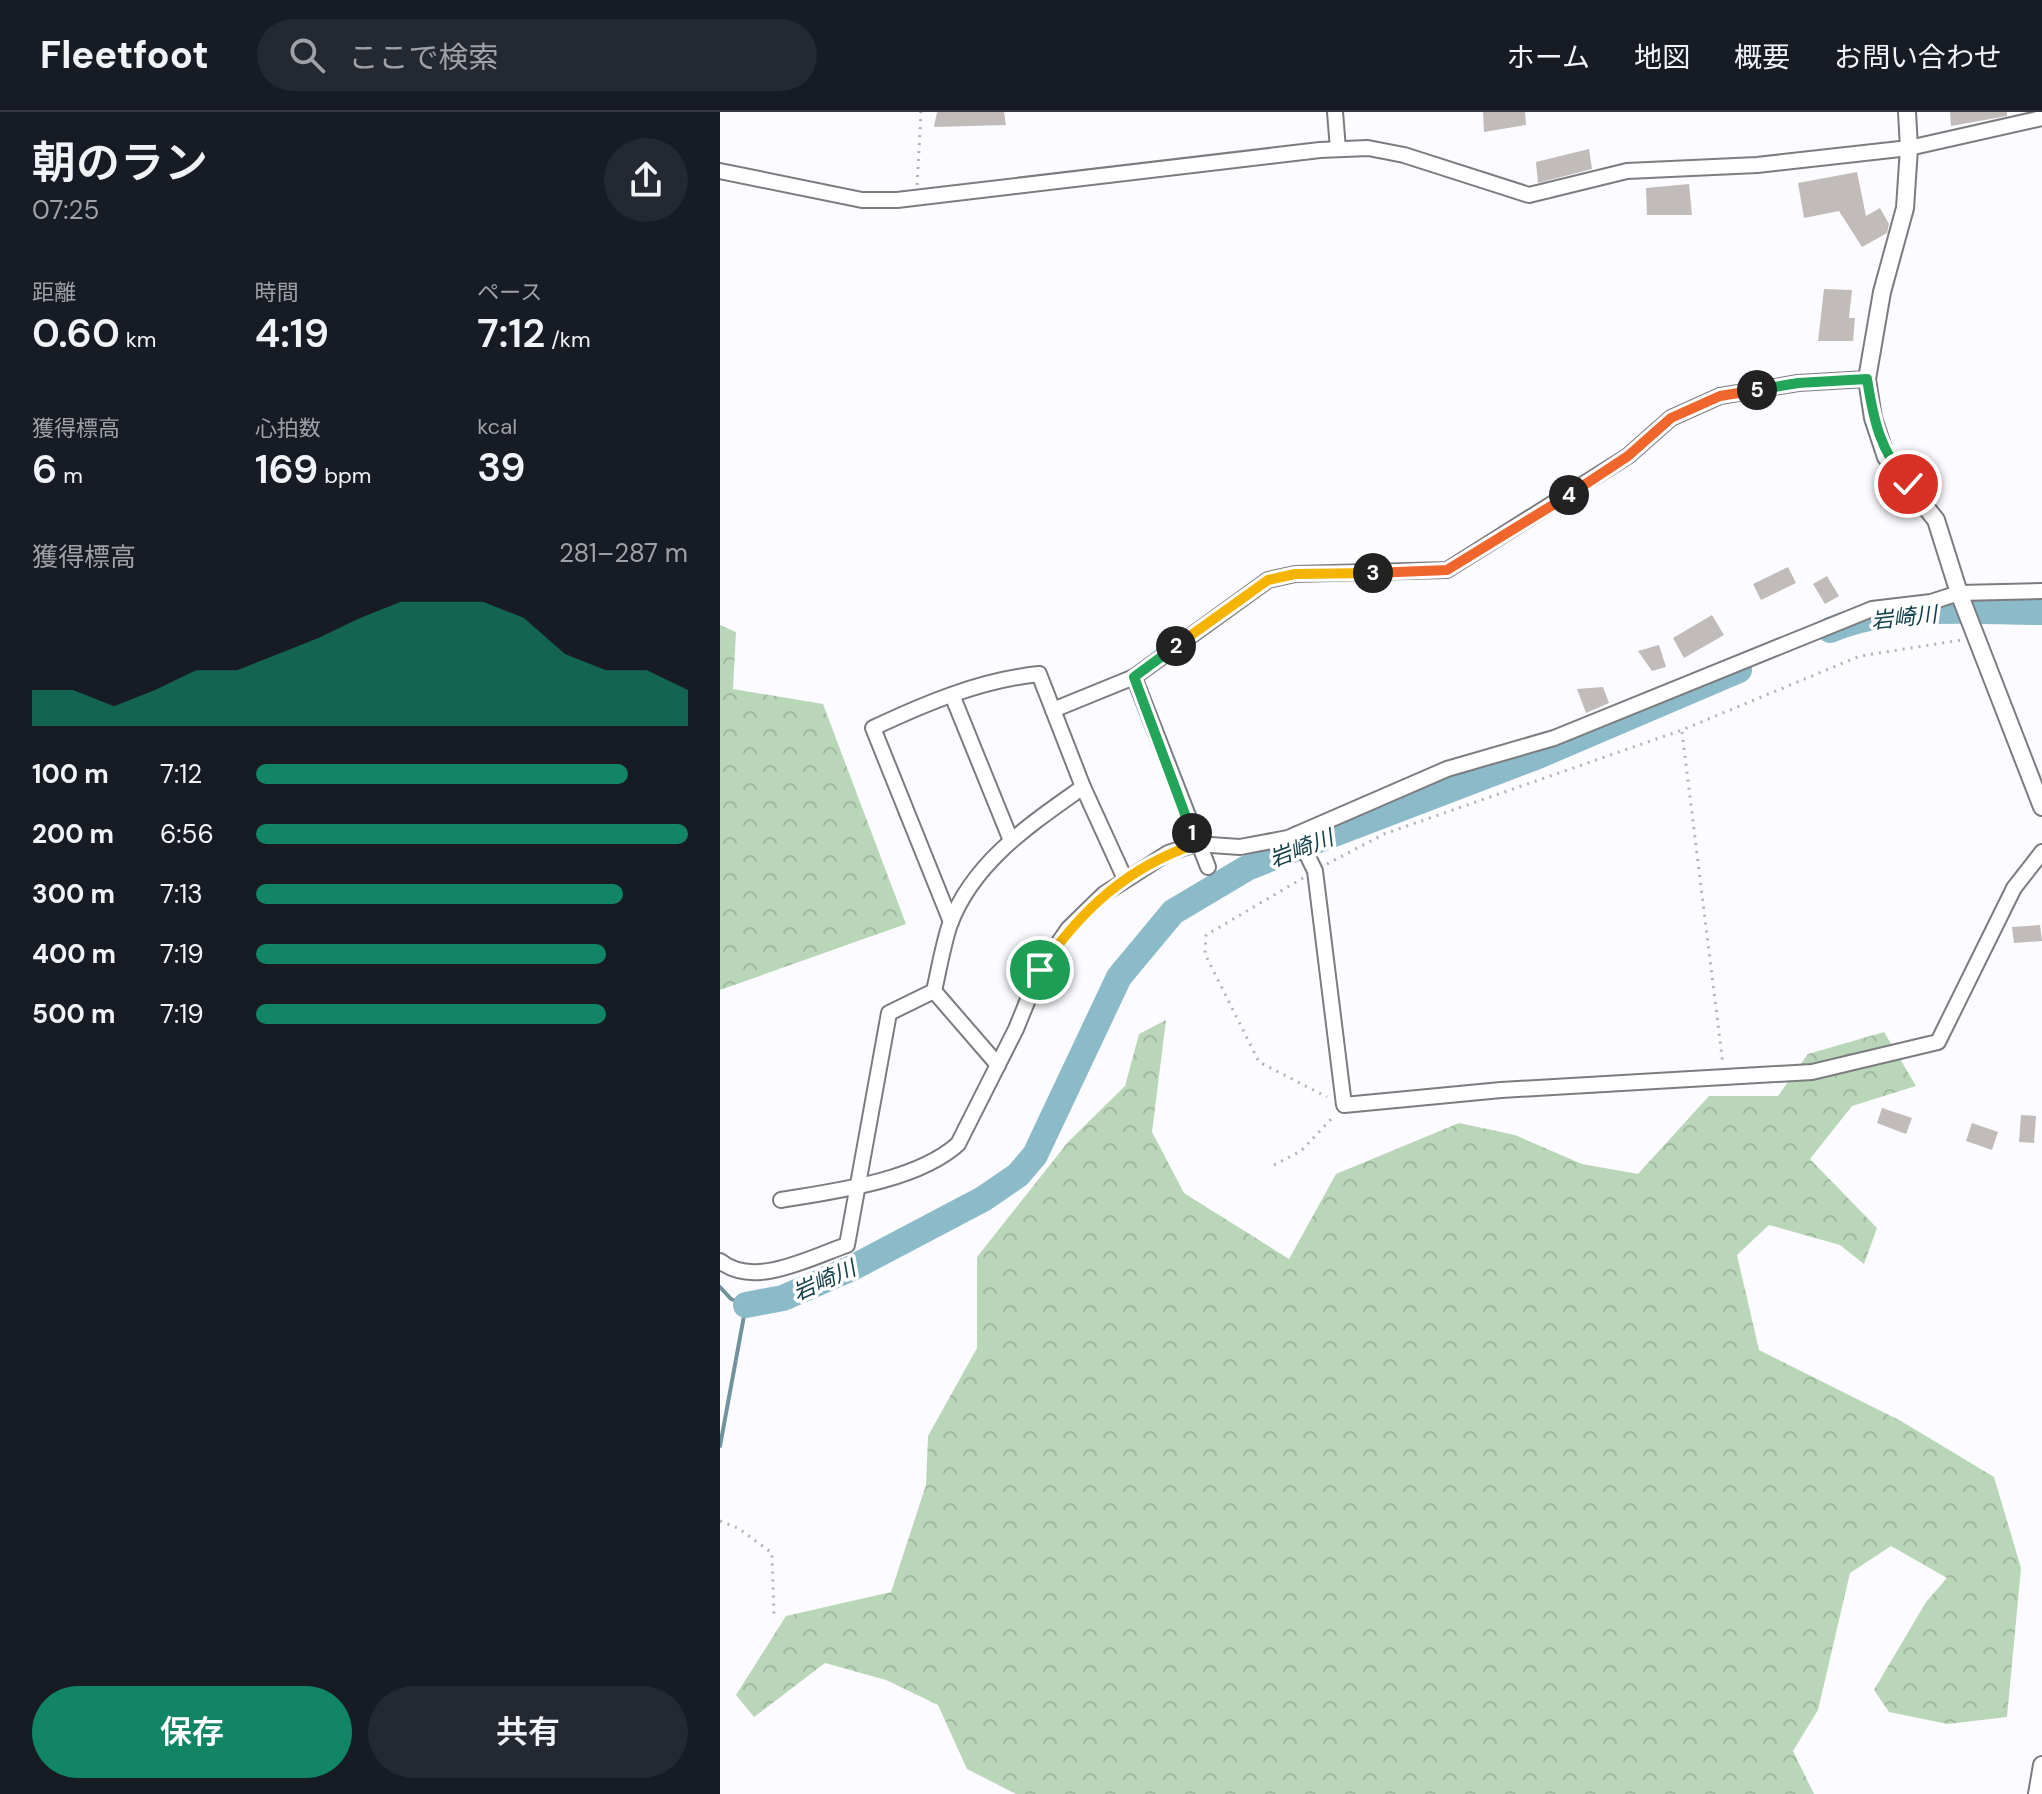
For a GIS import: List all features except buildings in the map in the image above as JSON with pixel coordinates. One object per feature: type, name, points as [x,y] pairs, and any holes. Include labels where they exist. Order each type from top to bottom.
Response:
[{"type":"street","points":[[1335,112],[1338,149]]},
{"type":"street","points":[[1907,112],[1909,148],[1905,208],[1882,292],[1867,379],[1873,418],[1886,457],[1936,520],[1961,597],[2042,807]]},
{"type":"street","points":[[720,171],[862,200],[970,194],[1338,149],[1368,148],[1404,155],[1529,195],[1627,171],[1757,165],[1909,148],[2042,118]]},
{"type":"street","points":[[1053,710],[1134,677],[1268,580],[1295,574],[1447,570],[1628,456],[1671,418],[1720,396],[1798,383],[1867,379]]},
{"type":"street","points":[[781,1200],[858,1186],[943,1158],[958,1144],[998,1065],[1040,970],[1068,929],[1125,879],[1168,853],[1196,844],[1240,847],[1269,844],[1447,769],[1554,738],[1831,623],[1872,609],[1961,597],[2042,591]]},
{"type":"street","points":[[951,922],[873,728],[952,695],[1006,677],[1039,674],[1083,787],[1125,879]]},
{"type":"street","points":[[1134,677],[1196,844],[1208,867]]},
{"type":"street","points":[[952,695],[1010,838]]},
{"type":"street","points":[[934,991],[951,922],[981,873],[1010,838],[1083,787]]},
{"type":"street","points":[[1297,834],[1315,871],[1344,1105],[1501,1090],[1812,1072],[1938,1042],[2014,888],[2042,852]]},
{"type":"street","points":[[934,991],[998,1065]]},
{"type":"street","points":[[720,1261],[741,1273],[765,1271],[847,1245],[889,1013],[934,991]]},
{"type":"street","points":[[2037,1794],[2042,1765]]},
{"type":"path","points":[[916,197],[921,112]]},
{"type":"path","points":[[1274,1165],[1301,1151],[1344,1105],[1259,1062],[1205,954],[1206,935],[1384,834],[1682,730],[1860,656],[1976,635]]},
{"type":"path","points":[[1682,730],[1724,1077]]},
{"type":"path","points":[[720,1521],[738,1528],[772,1553],[774,1617]]},
{"type":"green space","points":[[720,625],[736,632],[733,689],[823,704],[906,924],[720,990]]},
{"type":"green space","points":[[1166,1020],[1152,1132],[1184,1193],[1289,1259],[1336,1174],[1459,1123],[1515,1135],[1582,1164],[1638,1174],[1709,1096],[1778,1096],[1808,1054],[1884,1032],[1916,1086],[1852,1106],[1810,1159],[1877,1228],[1864,1264],[1840,1245],[1769,1225],[1737,1255],[1759,1350],[1901,1421],[1994,1477],[2021,1568],[2007,1717],[1948,1724],[1889,1712],[1874,1690],[1926,1602],[1947,1578],[1891,1546],[1850,1573],[1818,1710],[1793,1751],[1814,1794],[1016,1794],[967,1769],[938,1705],[886,1680],[825,1663],[754,1717],[736,1695],[786,1616],[891,1592],[926,1485],[928,1436],[977,1348],[977,1257],[1068,1142],[1125,1086],[1139,1034]]},
{"type":"waterway","name":"岩崎川","points":[[1830,630],[1854,621],[1907,612],[2042,612]]},
{"type":"waterway","name":"岩崎川","points":[[746,1305],[783,1298],[852,1268],[983,1199],[1018,1175],[1035,1155],[1119,977],[1173,912],[1247,868],[1538,756],[1739,670]]},
{"type":"waterway","points":[[720,1287],[731,1299],[746,1305],[720,1446]]},
{"type":"route","points":[[1040,970],[1068,929],[1104,894],[1133,872],[1168,853],[1196,844],[1134,677],[1268,580],[1295,574],[1447,570],[1628,456],[1671,418],[1720,396],[1798,383],[1867,379],[1873,418],[1886,457],[1908,484]]}]
